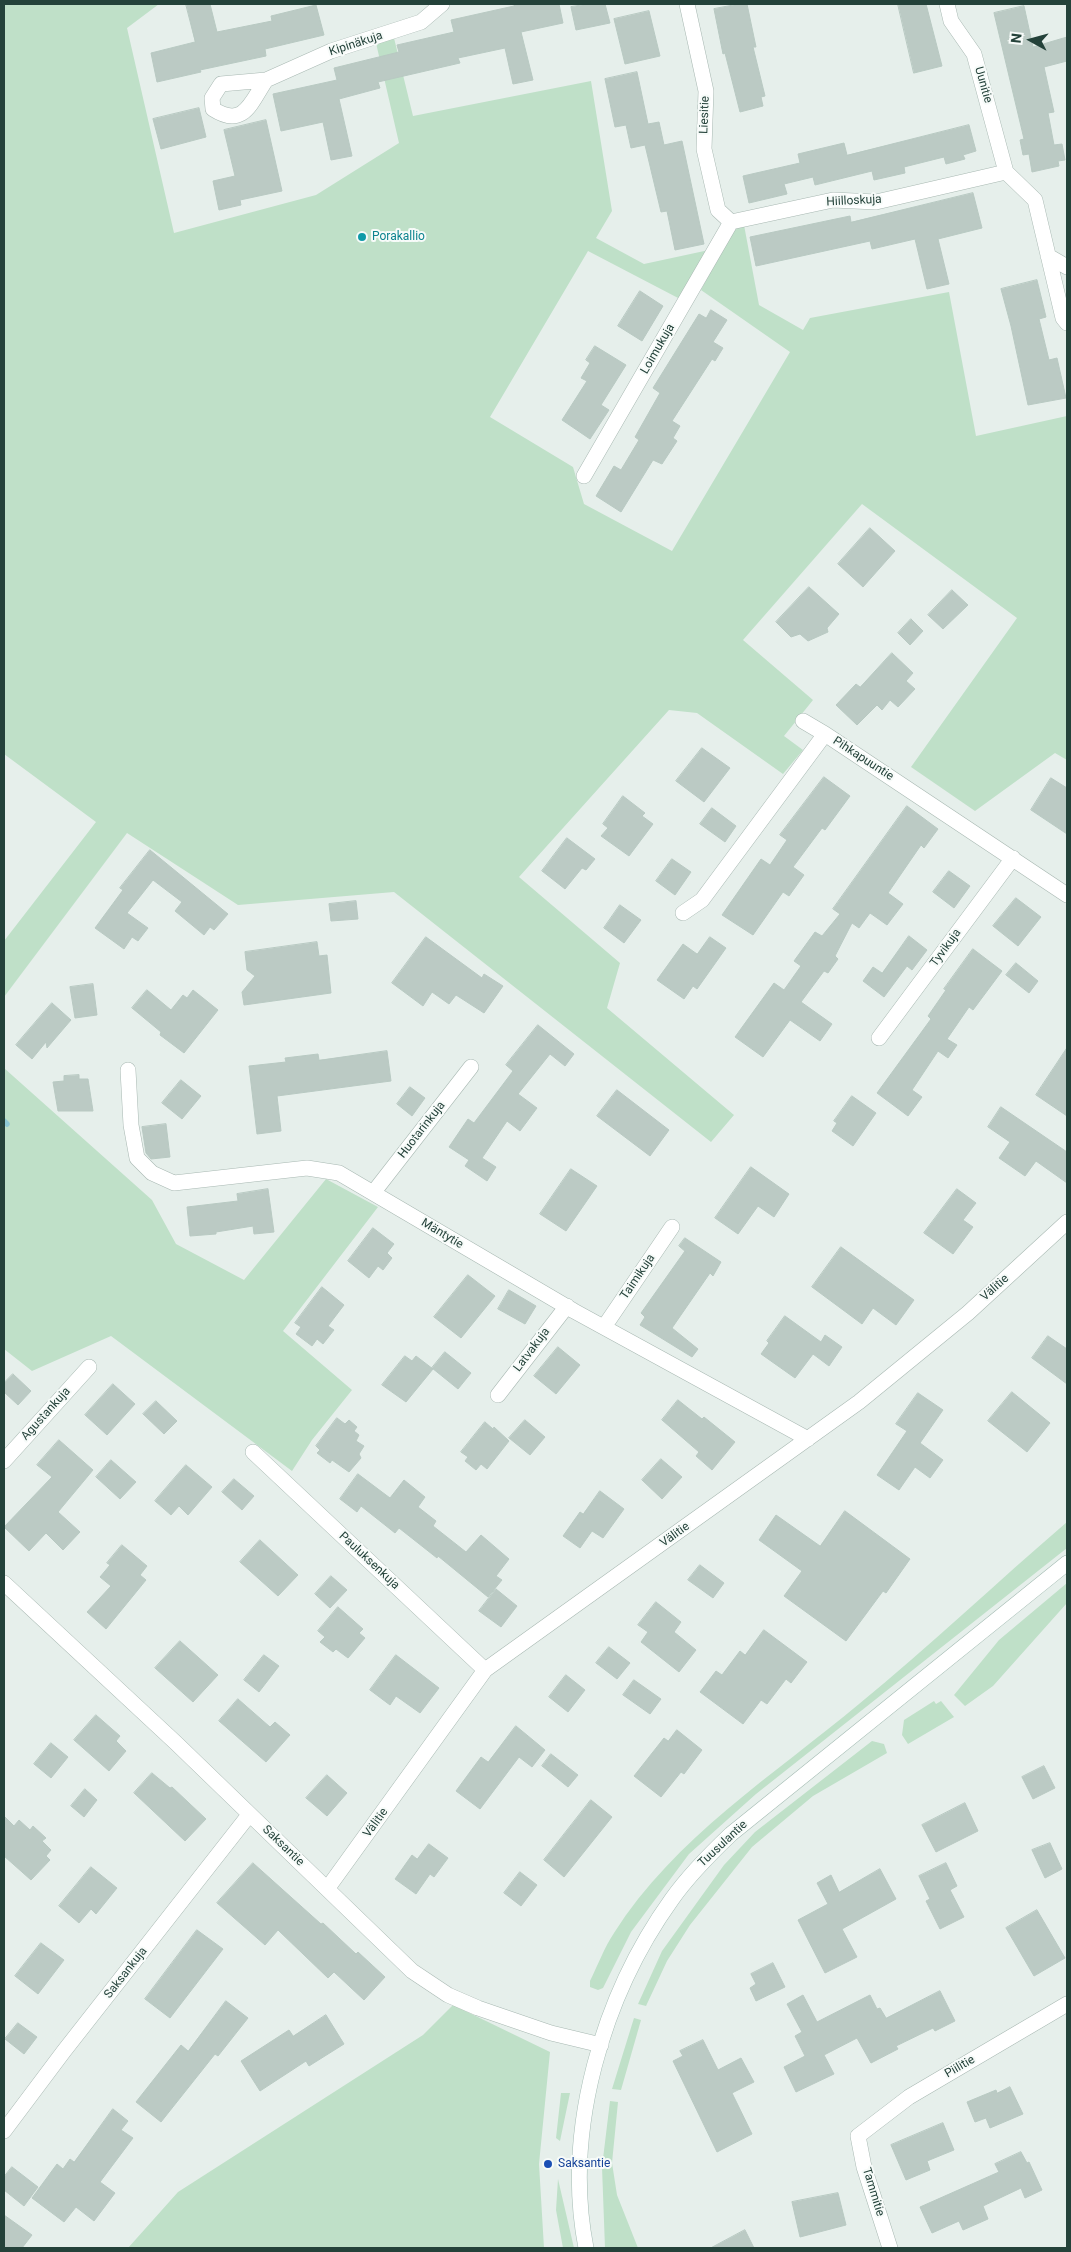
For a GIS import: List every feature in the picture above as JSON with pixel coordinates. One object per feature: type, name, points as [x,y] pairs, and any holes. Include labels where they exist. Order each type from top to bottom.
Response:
[{"type":"street","name":"Kipinäkuja","points":[[266,80],[331,51],[421,22],[442,4]]},
{"type":"street","name":"Liesitie","points":[[687,4],[706,91],[704,149],[718,210],[731,222]]},
{"type":"street","name":"Uunitie","points":[[947,4],[951,21],[974,54],[1006,172]]},
{"type":"street","name":"Hiilloskuja","points":[[731,222],[833,200],[876,202],[1006,172]]},
{"type":"street","points":[[1006,172],[1035,200],[1063,318],[1067,323]]},
{"type":"street","name":"Loimukuja","points":[[584,476],[731,222]]},
{"type":"street","points":[[1048,256],[1067,267]]},
{"type":"street","points":[[803,721],[825,734]]},
{"type":"street","name":"Pihkapuuntie","points":[[683,913],[702,900],[825,734],[1067,894]]},
{"type":"street","name":"Tyvikuja","points":[[879,1038],[1013,858]]},
{"type":"street","name":"Huotarinkuja","points":[[373,1193],[471,1067]]},
{"type":"street","name":"Mäntytie","points":[[128,1070],[131,1125],[137,1158],[152,1173],[174,1183],[215,1180],[307,1168],[339,1173],[567,1306],[808,1439]]},
{"type":"street","name":"Välitie","points":[[327,1889],[485,1670],[859,1402],[968,1313],[1067,1222]]},
{"type":"street","name":"Taimikuja","points":[[604,1326],[672,1227]]},
{"type":"street","name":"Latvakuja","points":[[498,1395],[567,1306]]},
{"type":"street","name":"Agustankuja","points":[[4,1460],[88,1367]]},
{"type":"street","name":"Pauluksenkuja","points":[[252,1452],[485,1670]]},
{"type":"street","name":"Tuusulantie","points":[[586,2248],[582,2208],[582,2155],[590,2090],[601,2045],[614,2003],[632,1966],[672,1898],[697,1867],[731,1834],[1067,1563]]},
{"type":"street","name":"Saksantie","points":[[4,1583],[176,1743],[412,1971],[448,1995],[478,2008],[551,2033],[601,2045]]},
{"type":"street","name":"Saksankuja","points":[[4,2131],[64,2051],[250,1815]]},
{"type":"street","name":"Piilitie","points":[[858,2136],[909,2097],[1067,2004]]},
{"type":"street","name":"Tammitie","points":[[858,2136],[864,2166],[890,2248]]},
{"type":"green space","points":[[4,4],[159,4],[127,28],[174,233],[316,195],[399,143],[376,43],[394,38],[413,116],[591,81],[612,211],[596,238],[644,264],[709,250],[680,299],[588,251],[490,417],[573,467],[584,504],[672,551],[790,352],[701,290],[734,227],[744,225],[759,305],[803,330],[810,318],[949,292],[976,436],[1067,416],[1067,760],[1055,753],[975,811],[911,767],[1017,618],[862,504],[743,640],[813,700],[784,736],[803,750],[783,774],[697,713],[669,710],[519,877],[620,963],[607,1008],[734,1115],[711,1142],[394,892],[238,905],[127,833],[4,997],[4,941],[96,822],[4,754]]},
{"type":"green space","points":[[4,1068],[152,1200],[176,1244],[244,1280],[326,1179],[378,1207],[283,1331],[352,1390],[312,1440],[292,1471],[111,1336],[32,1371],[4,1349]]},
{"type":"green space","points":[[1067,1522],[1067,1548],[756,1794],[689,1854],[631,1932],[603,1988],[598,1990],[590,1987],[590,1981],[614,1933],[638,1899],[695,1838],[938,1637]]},
{"type":"green space","points":[[1067,1583],[1067,1603],[993,1686],[965,1706],[954,1695],[999,1640]]},
{"type":"green space","points":[[934,1701],[936,1704],[941,1701],[954,1717],[908,1744],[902,1735],[904,1720]]},
{"type":"green space","points":[[872,1741],[884,1744],[887,1753],[813,1796],[752,1847],[690,1925],[667,1961],[646,2006],[638,2004],[662,1951],[724,1865],[755,1832]]},
{"type":"green space","points":[[453,2005],[550,2052],[539,2164],[544,2248],[128,2248],[178,2192],[423,2035]]},
{"type":"green space","points":[[634,2018],[641,2020],[621,2090],[612,2089]]},
{"type":"green space","points":[[561,2093],[570,2093],[560,2141],[556,2138]]},
{"type":"green space","points":[[610,2101],[618,2102],[612,2163],[617,2195],[638,2248],[605,2248],[602,2167]]},
{"type":"green space","points":[[558,2179],[574,2248],[563,2248],[556,2210]]},
{"type":"building","points":[[186,4],[210,4],[217,32],[272,21],[271,16],[316,5],[324,35],[265,49],[266,56],[200,70],[201,72],[157,82],[151,53],[195,42]]},
{"type":"building","points":[[514,4],[559,4],[563,23],[521,32],[533,80],[513,84],[505,48],[458,58],[460,63],[378,82],[380,88],[339,99],[352,156],[331,160],[323,122],[281,131],[273,94],[337,80],[334,68],[399,52],[397,45],[454,32],[451,20],[514,6]]},
{"type":"building","points":[[605,4],[610,23],[576,30],[571,7]]},
{"type":"building","points":[[747,4],[756,47],[753,47],[765,96],[761,97],[763,106],[740,112],[725,53],[723,54],[714,9]]},
{"type":"building","points":[[898,4],[926,4],[942,66],[914,73]]},
{"type":"building","points":[[1024,6],[1033,47],[1067,37],[1067,61],[1044,67],[1054,112],[1048,113],[1054,145],[1062,144],[1065,160],[1058,161],[1059,166],[1032,172],[1029,154],[1023,155],[1020,140],[1024,139],[994,13]]},
{"type":"building","points":[[649,11],[660,56],[625,64],[614,19]]},
{"type":"building","points":[[637,72],[648,124],[659,122],[664,145],[682,141],[704,244],[675,250],[667,211],[661,212],[645,145],[631,148],[626,125],[615,127],[605,79]]},
{"type":"building","points":[[199,108],[206,137],[161,149],[153,119]]},
{"type":"building","points":[[266,120],[282,191],[240,200],[241,205],[219,210],[213,181],[235,176],[224,130]]},
{"type":"building","points":[[969,125],[976,151],[963,155],[965,159],[946,164],[944,157],[904,167],[905,173],[874,180],[872,171],[815,185],[813,177],[784,184],[787,194],[749,203],[743,176],[800,163],[798,154],[844,143],[847,155]]},
{"type":"building","points":[[973,193],[982,228],[938,239],[949,284],[927,289],[915,239],[872,249],[870,241],[756,266],[750,237],[850,216],[851,222]]},
{"type":"building","points":[[1037,280],[1046,317],[1039,319],[1049,360],[1057,358],[1066,398],[1028,405],[1001,289]]},
{"type":"building","points":[[640,291],[663,306],[642,341],[618,326]]},
{"type":"building","points":[[711,310],[727,320],[713,342],[723,348],[715,361],[712,359],[672,421],[680,426],[673,438],[677,441],[662,464],[653,460],[621,512],[596,496],[614,466],[621,470],[639,440],[635,437],[660,393],[653,388],[699,314],[706,318]]},
{"type":"building","points":[[595,346],[626,365],[601,405],[609,410],[590,439],[562,420],[587,381],[581,378],[590,363],[586,360]]},
{"type":"building","points":[[870,528],[895,551],[863,587],[838,564]]},
{"type":"building","points":[[809,587],[839,614],[827,628],[828,632],[808,641],[800,634],[791,637],[776,622]]},
{"type":"building","points":[[952,590],[968,605],[943,629],[928,615]]},
{"type":"building","points":[[911,619],[923,631],[910,645],[898,633]]},
{"type":"building","points":[[892,653],[913,673],[906,681],[915,689],[898,707],[890,700],[882,710],[877,705],[857,725],[836,705],[856,684],[860,687]]},
{"type":"building","points":[[702,748],[730,768],[704,802],[676,781]]},
{"type":"building","points":[[824,777],[850,796],[825,830],[822,828],[793,867],[804,875],[789,896],[783,892],[753,935],[722,915],[761,859],[770,865],[787,840],[780,835]]},
{"type":"building","points":[[1051,778],[1067,788],[1067,834],[1031,810]]},
{"type":"building","points":[[623,796],[645,813],[642,816],[653,824],[629,856],[601,836],[608,828],[603,824]]},
{"type":"building","points":[[907,806],[938,829],[924,848],[921,845],[888,893],[903,904],[887,925],[870,913],[859,928],[852,923],[835,956],[838,959],[828,973],[824,971],[801,1002],[832,1024],[820,1041],[790,1020],[763,1057],[735,1037],[774,983],[784,990],[801,966],[794,961],[815,932],[822,936],[840,914],[833,909]]},
{"type":"building","points":[[712,808],[736,826],[725,842],[700,824]]},
{"type":"building","points":[[567,838],[595,859],[586,870],[582,868],[565,889],[542,871]]},
{"type":"building","points":[[150,850],[228,914],[214,930],[210,927],[204,935],[175,911],[182,902],[153,880],[127,913],[148,928],[138,941],[132,937],[124,949],[95,928],[123,890],[120,888]]},
{"type":"building","points":[[672,859],[691,872],[675,895],[656,881]]},
{"type":"building","points":[[949,871],[970,886],[954,908],[933,892]]},
{"type":"building","points":[[1016,898],[1041,917],[1018,946],[993,926]]},
{"type":"building","points":[[356,901],[358,919],[331,921],[329,904]]},
{"type":"building","points":[[620,905],[641,920],[624,943],[604,928]]},
{"type":"building","points":[[909,936],[927,950],[912,970],[907,966],[884,997],[863,981],[873,967],[882,973]]},
{"type":"building","points":[[426,937],[482,978],[484,974],[503,986],[484,1013],[456,995],[449,1004],[432,992],[423,1006],[392,983]]},
{"type":"building","points":[[710,937],[726,948],[697,989],[693,986],[684,999],[657,980],[683,944],[697,954]]},
{"type":"building","points":[[317,942],[319,956],[327,955],[331,993],[244,1005],[242,992],[255,976],[247,970],[245,952]]},
{"type":"building","points":[[973,949],[1002,971],[973,1010],[969,1007],[947,1039],[957,1045],[948,1058],[938,1051],[912,1090],[922,1097],[908,1116],[877,1093],[931,1019],[928,1016],[946,990],[944,989]]},
{"type":"building","points":[[1016,963],[1038,981],[1029,993],[1006,975]]},
{"type":"building","points":[[93,984],[97,1015],[75,1018],[70,987]]},
{"type":"building","points":[[147,990],[171,1010],[183,995],[187,998],[193,990],[218,1010],[184,1053],[160,1035],[161,1032],[132,1008]]},
{"type":"building","points":[[52,1003],[71,1020],[47,1048],[46,1042],[32,1059],[16,1045]]},
{"type":"building","points":[[538,1025],[574,1054],[565,1066],[550,1054],[518,1094],[537,1108],[520,1131],[507,1121],[482,1158],[496,1167],[487,1181],[465,1166],[469,1160],[449,1147],[468,1119],[474,1123],[513,1071],[506,1065]]},
{"type":"building","points":[[1067,1048],[1067,1116],[1036,1095]]},
{"type":"building","points":[[387,1051],[391,1081],[277,1096],[281,1131],[257,1134],[249,1066],[286,1062],[285,1058],[318,1054],[319,1060]]},
{"type":"building","points":[[79,1075],[79,1079],[88,1079],[93,1111],[58,1111],[53,1082],[64,1081],[64,1076]]},
{"type":"building","points":[[181,1080],[201,1096],[182,1119],[162,1103]]},
{"type":"building","points":[[410,1087],[425,1098],[412,1116],[397,1104]]},
{"type":"building","points":[[617,1090],[669,1130],[650,1156],[597,1116]]},
{"type":"building","points":[[852,1096],[876,1113],[853,1146],[832,1131],[837,1123],[834,1121]]},
{"type":"building","points":[[1001,1107],[1067,1152],[1067,1183],[1036,1161],[1025,1176],[999,1158],[1010,1142],[988,1127]]},
{"type":"building","points":[[166,1124],[170,1157],[151,1159],[146,1153],[142,1127]]},
{"type":"building","points":[[751,1167],[789,1194],[774,1217],[758,1206],[738,1234],[715,1218]]},
{"type":"building","points":[[571,1169],[597,1186],[566,1231],[540,1214]]},
{"type":"building","points":[[268,1189],[274,1232],[254,1234],[253,1226],[216,1232],[216,1234],[190,1236],[187,1207],[238,1201],[237,1194]]},
{"type":"building","points":[[957,1189],[976,1203],[963,1220],[973,1227],[953,1254],[924,1233]]},
{"type":"building","points":[[373,1228],[394,1244],[387,1253],[392,1258],[383,1270],[378,1266],[369,1278],[348,1261]]},
{"type":"building","points":[[685,1238],[721,1262],[713,1276],[710,1273],[672,1328],[698,1349],[692,1357],[640,1325],[645,1317],[641,1313],[685,1251],[679,1246]]},
{"type":"building","points":[[841,1247],[914,1300],[896,1325],[873,1308],[862,1324],[812,1287]]},
{"type":"building","points":[[468,1275],[495,1296],[461,1338],[434,1317]]},
{"type":"building","points":[[322,1287],[344,1305],[328,1326],[334,1330],[323,1344],[317,1339],[312,1346],[296,1334],[301,1327],[295,1323]]},
{"type":"building","points":[[509,1290],[536,1306],[525,1324],[498,1309]]},
{"type":"building","points":[[785,1316],[821,1342],[825,1335],[842,1347],[829,1366],[813,1354],[795,1378],[761,1354],[769,1343],[767,1341]]},
{"type":"building","points":[[1048,1336],[1067,1349],[1067,1384],[1032,1358]]},
{"type":"building","points":[[558,1347],[580,1365],[556,1394],[534,1376]]},
{"type":"building","points":[[445,1352],[471,1373],[458,1389],[432,1368]]},
{"type":"building","points":[[405,1356],[412,1361],[416,1356],[433,1369],[406,1402],[382,1385]]},
{"type":"building","points":[[13,1374],[31,1391],[18,1405],[4,1392],[4,1383]]},
{"type":"building","points":[[113,1384],[135,1404],[107,1435],[85,1415]]},
{"type":"building","points":[[1012,1392],[1050,1423],[1027,1452],[988,1421]]},
{"type":"building","points":[[918,1393],[943,1410],[920,1443],[943,1460],[930,1478],[915,1467],[899,1490],[877,1475],[907,1431],[896,1424]]},
{"type":"building","points":[[678,1400],[702,1419],[704,1417],[735,1442],[712,1470],[696,1456],[699,1452],[662,1420]]},
{"type":"building","points":[[156,1401],[177,1421],[164,1434],[143,1414]]},
{"type":"building","points":[[337,1418],[345,1424],[349,1420],[357,1427],[354,1431],[359,1435],[356,1441],[364,1446],[359,1454],[361,1458],[349,1472],[332,1460],[330,1463],[317,1453],[320,1450],[316,1446]]},
{"type":"building","points":[[525,1420],[545,1437],[530,1455],[509,1438]]},
{"type":"building","points":[[485,1422],[493,1429],[494,1427],[509,1441],[487,1469],[481,1464],[476,1470],[465,1461],[468,1457],[461,1452]]},
{"type":"building","points":[[59,1440],[93,1470],[58,1512],[80,1532],[63,1550],[46,1533],[29,1551],[4,1527],[52,1477],[37,1465]]},
{"type":"building","points":[[661,1459],[682,1477],[662,1499],[642,1480]]},
{"type":"building","points":[[111,1460],[136,1482],[120,1499],[96,1477]]},
{"type":"building","points":[[186,1465],[212,1487],[188,1515],[179,1506],[171,1515],[155,1501]]},
{"type":"building","points":[[358,1474],[390,1498],[404,1480],[425,1497],[418,1507],[436,1521],[433,1526],[466,1552],[481,1535],[509,1559],[496,1576],[502,1580],[488,1597],[438,1556],[437,1558],[399,1528],[395,1533],[361,1506],[357,1512],[340,1499]]},
{"type":"building","points":[[234,1479],[254,1496],[242,1510],[222,1492]]},
{"type":"building","points":[[600,1491],[624,1509],[603,1538],[592,1531],[580,1548],[563,1536],[580,1512],[583,1514]]},
{"type":"building","points":[[845,1511],[910,1559],[886,1593],[883,1591],[846,1641],[784,1596],[802,1571],[759,1540],[776,1515],[820,1546]]},
{"type":"building","points":[[260,1540],[298,1575],[278,1596],[240,1562]]},
{"type":"building","points":[[122,1545],[147,1566],[140,1575],[146,1580],[106,1629],[87,1612],[111,1586],[100,1577],[110,1565],[107,1563]]},
{"type":"building","points":[[700,1565],[724,1583],[713,1598],[688,1580]]},
{"type":"building","points":[[331,1576],[347,1590],[330,1608],[315,1594]]},
{"type":"building","points":[[496,1589],[517,1606],[501,1627],[479,1611]]},
{"type":"building","points":[[656,1602],[681,1622],[674,1632],[696,1650],[679,1672],[641,1642],[648,1632],[638,1625]]},
{"type":"building","points":[[338,1607],[363,1629],[359,1633],[365,1638],[348,1658],[336,1649],[333,1652],[320,1642],[325,1637],[318,1631]]},
{"type":"building","points":[[764,1630],[807,1662],[791,1683],[786,1679],[767,1704],[761,1700],[743,1724],[700,1692],[716,1671],[722,1675],[740,1651],[745,1655]]},
{"type":"building","points":[[180,1641],[218,1675],[193,1702],[155,1668]]},
{"type":"building","points":[[609,1647],[630,1663],[617,1679],[596,1663]]},
{"type":"building","points":[[264,1655],[279,1666],[259,1692],[244,1680]]},
{"type":"building","points":[[396,1655],[439,1688],[420,1713],[396,1696],[390,1705],[370,1690]]},
{"type":"building","points":[[566,1675],[585,1690],[568,1712],[549,1697]]},
{"type":"building","points":[[634,1680],[661,1699],[650,1714],[623,1695]]},
{"type":"building","points":[[238,1699],[270,1727],[275,1722],[290,1735],[266,1762],[219,1721]]},
{"type":"building","points":[[96,1715],[120,1736],[116,1741],[126,1751],[109,1771],[74,1740]]},
{"type":"building","points":[[516,1726],[545,1750],[532,1767],[519,1757],[480,1809],[456,1791],[481,1757],[488,1762]]},
{"type":"building","points":[[677,1730],[702,1750],[684,1774],[681,1772],[661,1797],[634,1776],[664,1738],[668,1741]]},
{"type":"building","points":[[51,1743],[68,1757],[51,1778],[34,1764]]},
{"type":"building","points":[[551,1754],[578,1775],[568,1787],[542,1766]]},
{"type":"building","points":[[1044,1766],[1055,1788],[1033,1799],[1022,1777]]},
{"type":"building","points":[[152,1773],[170,1788],[172,1787],[206,1819],[185,1841],[134,1793]]},
{"type":"building","points":[[327,1775],[347,1793],[327,1816],[306,1798]]},
{"type":"building","points":[[85,1789],[97,1800],[84,1817],[71,1806]]},
{"type":"building","points":[[591,1800],[612,1817],[564,1877],[544,1860]]},
{"type":"building","points":[[965,1803],[978,1831],[936,1852],[922,1825]]},
{"type":"building","points":[[4,1816],[14,1826],[19,1820],[30,1830],[33,1826],[46,1838],[42,1841],[51,1850],[46,1856],[50,1860],[31,1880],[4,1856]]},
{"type":"building","points":[[1050,1843],[1062,1869],[1045,1878],[1032,1850]]},
{"type":"building","points":[[429,1844],[448,1858],[434,1877],[430,1874],[416,1894],[395,1879],[412,1855],[417,1859]]},
{"type":"building","points":[[253,1863],[321,1924],[323,1923],[356,1954],[358,1952],[385,1977],[364,2000],[334,1972],[328,1978],[278,1930],[265,1945],[217,1903]]},
{"type":"building","points":[[946,1863],[957,1886],[950,1890],[964,1917],[940,1929],[926,1901],[930,1899],[919,1876]]},
{"type":"building","points":[[91,1867],[117,1888],[96,1914],[91,1909],[79,1923],[59,1906]]},
{"type":"building","points":[[880,1869],[896,1899],[842,1929],[857,1957],[825,1973],[798,1920],[828,1904],[817,1883],[831,1875],[839,1892]]},
{"type":"building","points":[[520,1872],[537,1885],[521,1906],[504,1893]]},
{"type":"building","points":[[1037,1910],[1065,1958],[1034,1976],[1006,1928]]},
{"type":"building","points":[[197,1930],[223,1949],[170,2018],[145,1999]]},
{"type":"building","points":[[41,1943],[64,1960],[38,1994],[15,1976]]},
{"type":"building","points":[[773,1963],[785,1987],[756,2001],[750,1988],[756,1984],[751,1974]]},
{"type":"building","points":[[940,1991],[955,2021],[935,2031],[933,2028],[896,2046],[898,2049],[871,2063],[857,2038],[824,2055],[834,2074],[796,2092],[784,2067],[805,2056],[795,2036],[802,2032],[787,2004],[803,1995],[817,2022],[870,1995],[877,2009],[880,2008],[886,2018]]},
{"type":"building","points":[[226,2001],[248,2018],[218,2056],[215,2054],[161,2122],[136,2102],[181,2045],[188,2051]]},
{"type":"building","points":[[326,2015],[344,2044],[309,2066],[306,2061],[260,2091],[241,2061],[289,2030],[293,2036]]},
{"type":"building","points":[[18,2023],[37,2037],[24,2054],[5,2039]]},
{"type":"building","points":[[703,2040],[718,2070],[741,2058],[754,2082],[732,2093],[752,2134],[717,2152],[673,2061],[683,2056],[680,2051]]},
{"type":"building","points":[[1010,2087],[1023,2114],[990,2128],[986,2118],[975,2122],[967,2102],[996,2090],[997,2093]]},
{"type":"building","points":[[113,2109],[128,2121],[121,2130],[133,2138],[100,2182],[115,2193],[94,2221],[76,2207],[64,2222],[32,2198],[57,2164],[63,2169],[70,2159],[74,2162]]},
{"type":"building","points":[[943,2123],[954,2150],[927,2161],[930,2170],[906,2180],[891,2145]]},
{"type":"building","points":[[1021,2152],[1027,2163],[1029,2162],[1042,2190],[1025,2198],[1021,2188],[983,2206],[988,2219],[963,2230],[959,2221],[932,2233],[920,2207],[999,2172],[995,2164]]},
{"type":"building","points":[[12,2167],[38,2187],[24,2206],[4,2190],[4,2177]]},
{"type":"building","points":[[838,2193],[846,2225],[800,2237],[792,2202]]},
{"type":"building","points":[[4,2215],[32,2235],[22,2248],[4,2248]]},
{"type":"building","points":[[745,2230],[754,2248],[711,2248]]},
{"type":"waterway","points":[[4,1121],[7,1124]]},
{"type":"place","name":"Porakallio","points":[[362,237]]},
{"type":"place","name":"Saksantie","points":[[548,2164]]}]
